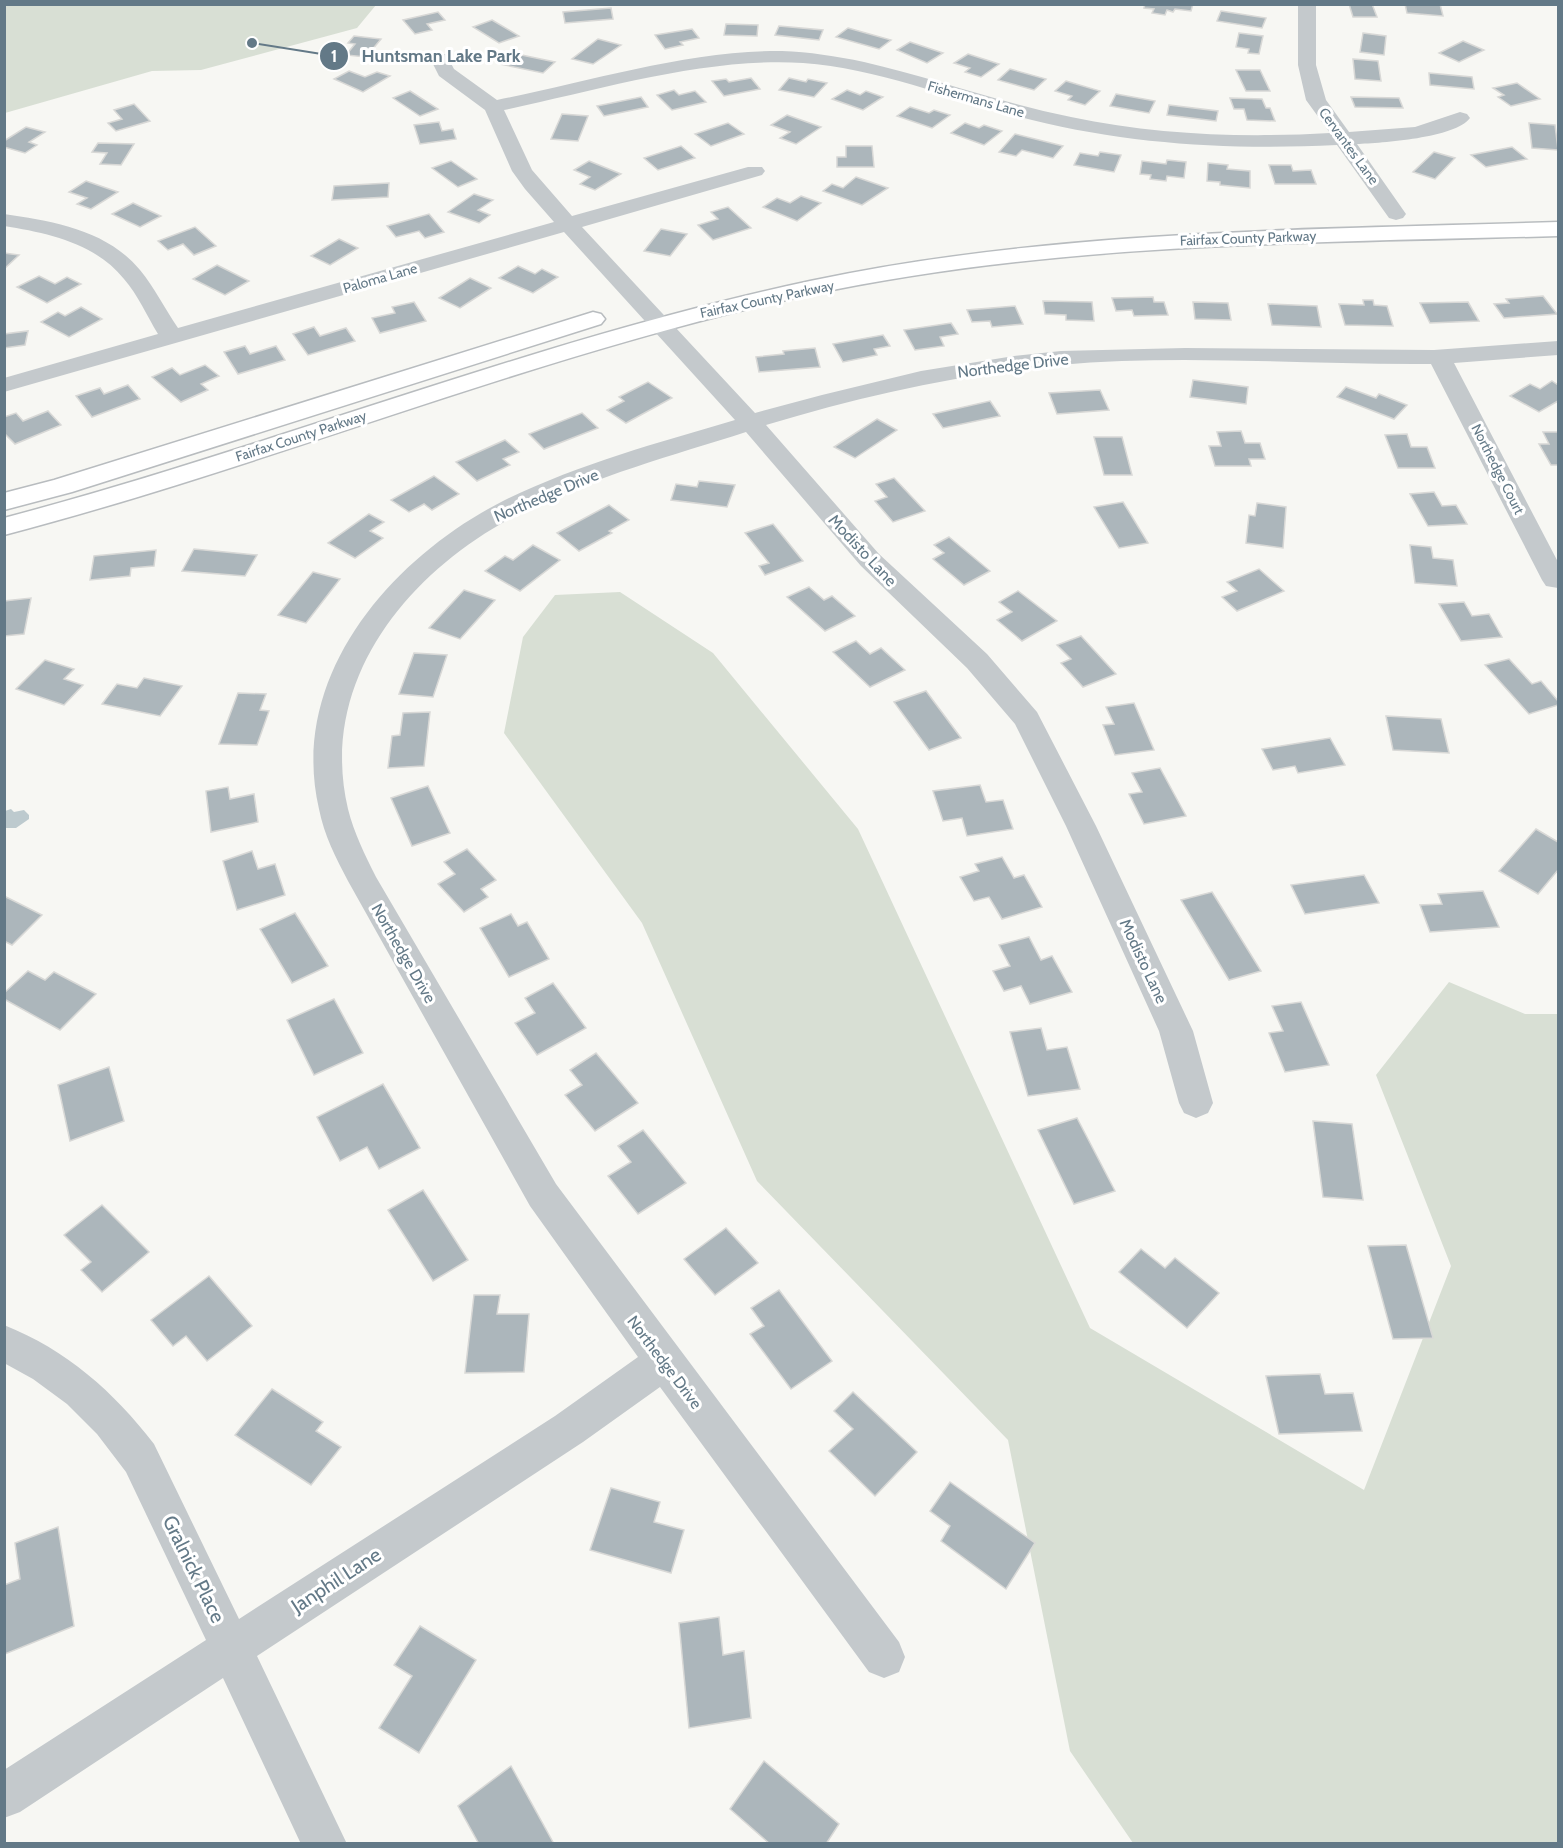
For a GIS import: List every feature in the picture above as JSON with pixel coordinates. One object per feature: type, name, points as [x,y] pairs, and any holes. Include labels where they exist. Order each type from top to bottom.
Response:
[{"type":"highway","name":"Fairfax County Parkway","points":[[778,273],[938,245],[1082,228],[1229,219],[1497,210]]},
{"type":"highway","name":"Fairfax County Parkway","points":[[4,502],[63,486],[488,350],[639,311],[816,287],[963,262],[1050,251],[1208,239],[1558,229]]},
{"type":"highway","name":"Fairfax County Parkway","points":[[4,527],[110,497],[516,366],[639,311]]},
{"type":"street","name":"Cervantes Lane","points":[[1307,4],[1307,65],[1311,89],[1327,118],[1396,214]]},
{"type":"street","name":"Fishermans Lane","points":[[494,107],[695,64],[740,58],[783,57],[857,66],[1035,115],[1110,130],[1228,141],[1344,139],[1430,130],[1460,118]]},
{"type":"street","points":[[439,58],[446,72],[494,107]]},
{"type":"street","name":"Modisto Lane","points":[[494,107],[522,171],[639,311],[750,422],[870,560],[977,661],[1027,719],[1077,816],[1176,1031],[1196,1103]]},
{"type":"street","name":"Paloma Lane","points":[[4,385],[755,171]]},
{"type":"street","points":[[4,220],[62,231],[87,240],[107,252],[132,274],[171,336]]},
{"type":"street","name":"Northedge Drive","points":[[884,1657],[543,1194],[363,882],[345,845],[336,819],[331,797],[328,754],[333,713],[349,662],[387,607],[407,583],[445,549],[489,519],[529,499],[803,405],[893,383],[966,370],[1059,358],[1145,354],[1440,359],[1558,348]]},
{"type":"street","name":"Northedge Court","points":[[1440,359],[1556,580]]},
{"type":"street","name":"Gralnick Place","points":[[4,1343],[43,1362],[69,1380],[116,1424],[140,1458],[325,1844]]},
{"type":"street","name":"Janphil Lane","points":[[4,1796],[569,1429],[664,1361]]},
{"type":"shaded area","points":[[5,4],[376,5],[357,28],[201,70],[152,71],[5,113]]},
{"type":"shaded area","points":[[620,592],[713,653],[858,829],[1090,1328],[1364,1490],[1451,1266],[1376,1075],[1449,982],[1525,1014],[1558,1014],[1558,1843],[1133,1843],[1070,1751],[1008,1440],[757,1181],[642,923],[504,733],[523,637],[555,595]]},
{"type":"shaded area","points":[[11,809],[14,812],[24,810],[29,815],[29,819],[16,828],[5,828],[5,811]]},
{"type":"building","points":[[1145,4],[1193,4],[1191,11],[1167,10],[1165,15],[1152,13],[1154,9],[1144,8]]},
{"type":"building","points":[[1349,4],[1372,4],[1377,17],[1353,17]]},
{"type":"building","points":[[1405,4],[1440,4],[1443,16],[1407,13]]},
{"type":"building","points":[[611,8],[613,19],[565,23],[563,12]]},
{"type":"building","points":[[1221,11],[1266,18],[1262,28],[1217,21]]},
{"type":"building","points":[[438,12],[445,20],[427,24],[432,30],[415,34],[403,20]]},
{"type":"building","points":[[492,20],[519,36],[499,43],[473,27]]},
{"type":"building","points":[[726,24],[758,25],[757,36],[724,35]]},
{"type":"building","points":[[779,26],[823,30],[819,40],[775,35]]},
{"type":"building","points":[[848,28],[891,40],[879,49],[836,37]]},
{"type":"building","points":[[692,29],[699,38],[680,42],[683,45],[665,49],[655,35]]},
{"type":"building","points":[[1239,33],[1263,36],[1259,54],[1248,53],[1249,49],[1236,47]]},
{"type":"building","points":[[1363,33],[1386,36],[1384,55],[1360,52]]},
{"type":"building","points":[[354,36],[381,39],[366,57],[346,55],[355,44],[348,43]]},
{"type":"building","points":[[598,39],[621,45],[593,64],[572,59]]},
{"type":"building","points":[[1463,41],[1484,50],[1459,62],[1439,53]]},
{"type":"building","points":[[910,42],[943,53],[927,63],[897,50]]},
{"type":"building","points":[[512,53],[555,62],[543,73],[500,64]]},
{"type":"building","points":[[968,54],[999,64],[981,77],[965,72],[970,68],[954,63]]},
{"type":"building","points":[[1353,59],[1378,61],[1381,81],[1355,79]]},
{"type":"building","points":[[1010,69],[1046,79],[1034,90],[998,80]]},
{"type":"building","points":[[1236,70],[1260,70],[1270,91],[1246,91]]},
{"type":"building","points":[[349,71],[365,77],[377,72],[390,76],[363,92],[334,79]]},
{"type":"building","points":[[1429,73],[1472,77],[1474,89],[1430,85]]},
{"type":"building","points":[[751,78],[760,89],[724,96],[712,81],[726,79],[729,82]]},
{"type":"building","points":[[789,78],[827,83],[814,97],[779,90]]},
{"type":"building","points":[[1066,81],[1100,91],[1085,105],[1068,100],[1072,96],[1055,91]]},
{"type":"building","points":[[1517,83],[1540,99],[1511,106],[1498,97],[1504,95],[1493,88]]},
{"type":"building","points":[[674,90],[679,95],[695,91],[706,102],[672,110],[657,95]]},
{"type":"building","points":[[847,90],[860,95],[866,91],[883,97],[863,110],[832,99]]},
{"type":"building","points":[[410,91],[438,109],[420,116],[393,98]]},
{"type":"building","points":[[1116,94],[1155,101],[1149,113],[1110,106]]},
{"type":"building","points":[[641,97],[648,107],[604,116],[597,106]]},
{"type":"building","points":[[1351,97],[1399,98],[1403,108],[1355,107]]},
{"type":"building","points":[[1230,98],[1262,99],[1266,108],[1270,108],[1275,121],[1247,120],[1244,109],[1234,109]]},
{"type":"building","points":[[134,104],[150,121],[116,131],[108,123],[122,119],[114,110]]},
{"type":"building","points":[[1169,105],[1218,111],[1216,121],[1167,115]]},
{"type":"building","points":[[910,107],[929,113],[934,110],[950,115],[932,128],[897,116]]},
{"type":"building","points":[[562,114],[588,116],[578,141],[551,139]]},
{"type":"building","points":[[787,115],[821,127],[796,144],[780,138],[790,132],[771,125]]},
{"type":"building","points":[[439,122],[442,131],[453,129],[456,139],[420,144],[414,125]]},
{"type":"building","points":[[728,123],[744,134],[711,146],[695,134]]},
{"type":"building","points":[[965,123],[979,128],[984,125],[1002,131],[984,145],[951,133]]},
{"type":"building","points":[[1529,123],[1555,125],[1558,150],[1532,148]]},
{"type":"building","points":[[26,127],[45,132],[29,142],[37,145],[25,153],[4,147],[4,141]]},
{"type":"building","points":[[1015,134],[1063,146],[1053,158],[1022,150],[1016,156],[999,152]]},
{"type":"building","points":[[98,143],[134,144],[121,165],[100,164],[107,153],[92,152]]},
{"type":"building","points":[[681,146],[695,158],[658,170],[644,158]]},
{"type":"building","points":[[846,146],[872,146],[874,167],[837,167],[837,157],[846,157]]},
{"type":"building","points":[[1512,147],[1527,159],[1486,167],[1471,155]]},
{"type":"building","points":[[1100,152],[1121,155],[1114,172],[1074,165],[1080,153],[1098,156]]},
{"type":"building","points":[[1434,152],[1455,158],[1435,179],[1413,172]]},
{"type":"building","points":[[1167,160],[1186,162],[1184,178],[1167,176],[1166,181],[1150,179],[1151,175],[1140,174],[1142,161],[1166,164]]},
{"type":"building","points":[[451,161],[477,179],[458,187],[432,168]]},
{"type":"building","points":[[589,161],[621,174],[595,190],[580,184],[590,177],[574,170]]},
{"type":"building","points":[[1208,163],[1228,165],[1227,169],[1250,171],[1250,188],[1220,185],[1220,182],[1207,181]]},
{"type":"building","points":[[1269,165],[1291,165],[1293,171],[1311,170],[1316,184],[1275,184]]},
{"type":"building","points":[[856,177],[888,188],[862,205],[823,191],[832,184],[843,188]]},
{"type":"building","points":[[86,181],[118,192],[91,209],[77,204],[87,198],[69,192]]},
{"type":"building","points":[[389,183],[388,197],[332,200],[334,186]]},
{"type":"building","points":[[474,194],[493,200],[478,210],[490,215],[479,223],[448,212]]},
{"type":"building","points":[[801,196],[821,203],[797,221],[763,207],[777,198],[790,203]]},
{"type":"building","points":[[133,203],[161,216],[140,227],[112,214]]},
{"type":"building","points":[[728,207],[751,228],[713,240],[698,225],[718,219],[711,212]]},
{"type":"building","points":[[429,214],[444,232],[425,238],[419,231],[396,237],[387,226]]},
{"type":"building","points":[[195,227],[216,246],[194,255],[183,244],[168,250],[158,241]]},
{"type":"building","points":[[661,229],[687,234],[670,256],[644,251]]},
{"type":"building","points":[[339,239],[358,248],[330,265],[311,256]]},
{"type":"building","points":[[4,253],[19,255],[4,269]]},
{"type":"building","points":[[217,265],[249,281],[225,295],[193,279]]},
{"type":"building","points":[[518,266],[535,274],[542,269],[558,277],[533,293],[499,278]]},
{"type":"building","points":[[39,276],[55,284],[67,277],[81,284],[47,303],[17,287]]},
{"type":"building","points":[[470,278],[491,288],[460,308],[439,298]]},
{"type":"building","points":[[1543,296],[1557,314],[1504,318],[1494,304],[1509,303],[1506,299]]},
{"type":"building","points":[[1153,297],[1154,302],[1164,302],[1168,315],[1134,316],[1132,310],[1116,311],[1112,298]]},
{"type":"building","points":[[1363,300],[1373,300],[1374,305],[1387,306],[1393,326],[1345,325],[1339,304],[1364,305]]},
{"type":"building","points":[[1043,301],[1092,302],[1094,321],[1066,320],[1066,315],[1045,314]]},
{"type":"building","points":[[414,302],[426,321],[380,333],[372,318],[395,313],[392,307]]},
{"type":"building","points":[[1193,302],[1228,303],[1231,320],[1195,319]]},
{"type":"building","points":[[1468,302],[1479,321],[1430,323],[1420,303]]},
{"type":"building","points":[[1268,304],[1317,306],[1321,327],[1272,325]]},
{"type":"building","points":[[1015,306],[1023,324],[992,327],[990,321],[972,322],[967,310]]},
{"type":"building","points":[[81,307],[102,319],[69,337],[41,322],[58,312],[65,316]]},
{"type":"building","points":[[951,323],[958,334],[940,337],[944,346],[915,350],[904,330]]},
{"type":"building","points":[[314,327],[320,336],[346,328],[355,341],[308,355],[293,334]]},
{"type":"building","points":[[28,331],[25,345],[4,348],[4,334]]},
{"type":"building","points":[[883,335],[890,346],[874,349],[877,355],[843,362],[833,344]]},
{"type":"building","points":[[245,346],[250,354],[276,346],[285,360],[238,374],[224,352]]},
{"type":"building","points":[[815,348],[820,367],[759,372],[756,357],[784,354],[783,351]]},
{"type":"building","points":[[205,365],[219,376],[201,384],[208,390],[181,402],[152,377],[172,368],[180,375]]},
{"type":"building","points":[[1193,380],[1248,387],[1246,404],[1190,397]]},
{"type":"building","points":[[1552,381],[1558,385],[1558,401],[1539,412],[1510,396],[1530,384],[1540,389]]},
{"type":"building","points":[[648,382],[672,398],[626,423],[607,410],[624,401],[619,397]]},
{"type":"building","points":[[128,385],[140,399],[92,417],[76,396],[100,388],[104,394]]},
{"type":"building","points":[[1346,387],[1376,398],[1379,394],[1407,405],[1394,419],[1337,397]]},
{"type":"building","points":[[1100,390],[1109,410],[1057,414],[1049,393]]},
{"type":"building","points":[[990,401],[1000,416],[943,428],[933,414]]},
{"type":"building","points":[[48,411],[61,425],[15,444],[4,433],[4,417],[16,413],[23,421]]},
{"type":"building","points":[[582,413],[598,428],[544,449],[529,434]]},
{"type":"building","points":[[877,419],[897,430],[855,458],[834,447]]},
{"type":"building","points":[[1241,431],[1245,443],[1260,443],[1265,459],[1249,459],[1251,466],[1215,466],[1209,446],[1221,446],[1217,432]]},
{"type":"building","points":[[1543,432],[1558,432],[1558,465],[1551,465],[1539,444],[1549,444]]},
{"type":"building","points":[[1407,434],[1411,447],[1427,447],[1435,468],[1398,468],[1385,435]]},
{"type":"building","points":[[1094,437],[1122,437],[1132,475],[1104,475]]},
{"type":"building","points":[[505,440],[519,452],[503,459],[510,465],[477,481],[456,462]]},
{"type":"building","points":[[434,476],[459,494],[432,510],[424,504],[409,512],[391,500]]},
{"type":"building","points":[[894,478],[925,511],[893,522],[875,501],[887,497],[876,484]]},
{"type":"building","points":[[699,481],[735,485],[727,507],[671,500],[676,484],[697,487]]},
{"type":"building","points":[[1434,492],[1442,506],[1456,505],[1467,524],[1428,526],[1410,494]]},
{"type":"building","points":[[1123,502],[1148,543],[1119,548],[1094,507]]},
{"type":"building","points":[[1257,503],[1286,507],[1283,548],[1246,543],[1249,515],[1255,516]]},
{"type":"building","points":[[609,505],[629,520],[609,531],[612,533],[579,551],[557,533]]},
{"type":"building","points":[[369,514],[384,522],[370,531],[383,538],[355,558],[328,543]]},
{"type":"building","points":[[773,524],[803,561],[765,575],[759,566],[769,563],[745,533]]},
{"type":"building","points":[[949,537],[990,571],[964,585],[933,559],[944,553],[934,545]]},
{"type":"building","points":[[533,545],[560,560],[520,591],[485,571],[505,556],[513,560]]},
{"type":"building","points":[[1410,545],[1431,547],[1433,558],[1453,560],[1457,586],[1415,583]]},
{"type":"building","points":[[194,549],[257,555],[245,576],[182,571]]},
{"type":"building","points":[[156,550],[154,566],[131,568],[130,576],[90,580],[94,556]]},
{"type":"building","points":[[1259,569],[1284,591],[1237,611],[1222,597],[1237,591],[1227,582]]},
{"type":"building","points":[[313,572],[340,579],[306,623],[278,615]]},
{"type":"building","points":[[809,587],[824,600],[832,596],[855,616],[825,631],[787,597]]},
{"type":"building","points":[[464,590],[495,600],[460,639],[429,628]]},
{"type":"building","points":[[1018,591],[1057,621],[1022,641],[997,620],[1012,612],[999,602]]},
{"type":"building","points":[[31,598],[24,634],[4,636],[4,601]]},
{"type":"building","points":[[1464,602],[1472,616],[1489,614],[1502,637],[1461,641],[1439,604]]},
{"type":"building","points":[[1081,636],[1116,674],[1083,687],[1061,663],[1071,659],[1057,645]]},
{"type":"building","points":[[856,641],[870,654],[881,648],[905,670],[870,687],[833,652]]},
{"type":"building","points":[[414,653],[447,655],[433,697],[399,694]]},
{"type":"building","points":[[1509,659],[1532,684],[1541,681],[1558,701],[1558,705],[1529,714],[1485,665]]},
{"type":"building","points":[[45,660],[74,669],[64,679],[83,685],[64,705],[16,689]]},
{"type":"building","points":[[144,678],[182,686],[160,716],[102,704],[117,684],[137,688]]},
{"type":"building","points":[[926,691],[961,738],[929,750],[894,702]]},
{"type":"building","points":[[238,693],[266,694],[260,710],[269,711],[257,745],[219,744]]},
{"type":"building","points":[[1134,703],[1154,750],[1115,755],[1103,725],[1114,724],[1106,707]]},
{"type":"building","points":[[430,712],[424,766],[388,768],[392,736],[400,735],[403,713]]},
{"type":"building","points":[[1386,716],[1441,719],[1449,753],[1393,750]]},
{"type":"building","points":[[1330,738],[1345,765],[1298,773],[1295,766],[1273,770],[1262,749]]},
{"type":"building","points":[[1160,768],[1186,816],[1144,824],[1129,794],[1142,792],[1132,773]]},
{"type":"building","points":[[980,785],[986,802],[1003,800],[1013,829],[967,836],[962,818],[943,821],[933,791]]},
{"type":"building","points":[[428,786],[450,833],[412,846],[391,798]]},
{"type":"building","points":[[228,787],[230,799],[254,794],[258,822],[211,832],[206,791]]},
{"type":"building","points":[[1536,829],[1558,842],[1558,870],[1538,894],[1499,871]]},
{"type":"building","points":[[467,849],[496,880],[481,889],[488,897],[464,912],[438,884],[455,874],[444,862]]},
{"type":"building","points":[[252,851],[258,869],[275,864],[285,895],[237,910],[223,861]]},
{"type":"building","points":[[1002,857],[1014,878],[1024,875],[1042,907],[1002,919],[989,897],[974,901],[960,877],[979,871],[975,864]]},
{"type":"building","points":[[1364,875],[1379,903],[1305,914],[1291,885]]},
{"type":"building","points":[[1483,891],[1499,927],[1430,932],[1420,905],[1442,904],[1438,894]]},
{"type":"building","points":[[1212,892],[1261,971],[1229,980],[1181,900]]},
{"type":"building","points":[[4,896],[42,915],[12,945],[4,941]]},
{"type":"building","points":[[295,913],[328,966],[292,983],[260,929]]},
{"type":"building","points":[[511,914],[518,926],[527,922],[549,959],[509,977],[480,928]]},
{"type":"building","points":[[1029,937],[1041,960],[1052,956],[1072,992],[1030,1004],[1021,986],[1004,991],[993,971],[1010,966],[999,945]]},
{"type":"building","points":[[28,971],[45,980],[54,972],[96,994],[60,1030],[4,999],[4,993]]},
{"type":"building","points":[[553,983],[586,1028],[537,1055],[515,1023],[535,1013],[525,998]]},
{"type":"building","points":[[334,999],[363,1053],[314,1075],[287,1020]]},
{"type":"building","points":[[1301,1002],[1329,1065],[1285,1072],[1269,1033],[1283,1031],[1272,1006]]},
{"type":"building","points":[[1041,1028],[1047,1050],[1067,1047],[1080,1089],[1028,1096],[1010,1032]]},
{"type":"building","points":[[596,1053],[638,1103],[595,1131],[565,1095],[582,1085],[570,1070]]},
{"type":"building","points":[[109,1067],[124,1121],[70,1141],[58,1085]]},
{"type":"building","points":[[383,1084],[420,1148],[379,1169],[367,1147],[340,1161],[317,1117]]},
{"type":"building","points":[[1077,1118],[1115,1191],[1074,1204],[1038,1130]]},
{"type":"building","points":[[1313,1121],[1352,1124],[1363,1200],[1323,1197]]},
{"type":"building","points":[[643,1130],[686,1183],[638,1214],[608,1176],[631,1162],[618,1146]]},
{"type":"building","points":[[423,1190],[468,1260],[433,1281],[388,1210]]},
{"type":"building","points":[[102,1205],[149,1252],[102,1292],[81,1270],[91,1262],[64,1235]]},
{"type":"building","points":[[726,1228],[758,1263],[715,1295],[684,1259]]},
{"type":"building","points":[[1406,1245],[1433,1338],[1393,1339],[1368,1246]]},
{"type":"building","points":[[1141,1249],[1165,1268],[1175,1258],[1219,1293],[1187,1328],[1119,1272]]},
{"type":"building","points":[[209,1276],[252,1326],[207,1361],[186,1336],[173,1346],[151,1320]]},
{"type":"building","points":[[779,1290],[832,1361],[791,1389],[750,1334],[764,1326],[751,1308]]},
{"type":"building","points":[[474,1295],[500,1295],[497,1314],[529,1314],[524,1372],[465,1373]]},
{"type":"building","points":[[1320,1374],[1325,1394],[1353,1393],[1362,1431],[1279,1434],[1266,1376]]},
{"type":"building","points":[[272,1389],[323,1422],[316,1431],[341,1447],[311,1485],[235,1435]]},
{"type":"building","points":[[853,1392],[917,1452],[875,1496],[829,1451],[853,1429],[834,1411]]},
{"type":"building","points":[[950,1482],[1035,1543],[1006,1589],[941,1541],[950,1526],[930,1511]]},
{"type":"building","points":[[611,1488],[660,1502],[654,1522],[684,1530],[671,1573],[590,1550]]},
{"type":"building","points":[[58,1527],[74,1626],[5,1654],[4,1585],[20,1579],[15,1543]]},
{"type":"building","points":[[719,1617],[723,1655],[744,1651],[751,1718],[689,1728],[679,1623]]},
{"type":"building","points":[[420,1626],[476,1660],[419,1753],[379,1728],[412,1676],[394,1665]]},
{"type":"building","points":[[764,1761],[839,1824],[826,1844],[770,1844],[730,1809]]},
{"type":"building","points":[[511,1766],[554,1844],[479,1844],[458,1806]]},
{"type":"place","name":"Huntsman Lake Park","points":[[252,43]]}]
